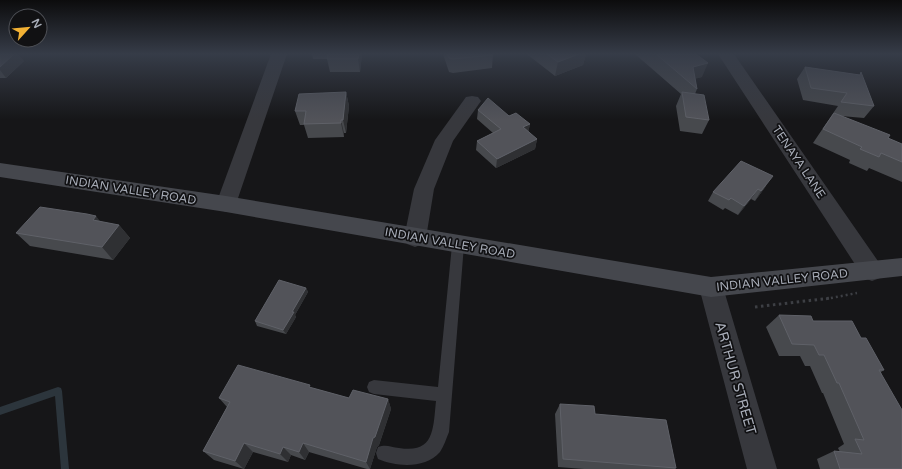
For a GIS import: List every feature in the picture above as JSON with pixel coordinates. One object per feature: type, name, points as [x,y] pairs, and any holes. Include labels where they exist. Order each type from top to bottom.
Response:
[{"type":"street","points":[[226,204],[271,76]]},
{"type":"street","name":"TENAYA LANE","points":[[740,76],[868,282]]},
{"type":"street","points":[[415,238],[424,189],[444,140],[472,101]]},
{"type":"street","name":"INDIAN VALLEY ROAD","points":[[0,170],[226,204],[415,238],[711,287],[868,282],[902,267]]},
{"type":"street","name":"ARTHUR STREET","points":[[711,287],[762,469]]},
{"type":"lane","points":[[384,453],[405,458],[421,456],[434,447],[441,432],[458,245]]},
{"type":"lane","points":[[374,387],[444,395]]},
{"type":"path","points":[[755,307],[818,301],[868,282]]},
{"type":"building","points":[[682,76],[695,76],[697,89]]},
{"type":"building","points":[[808,76],[862,76],[874,106],[841,102],[847,93],[811,88]]},
{"type":"building","points":[[346,92],[343,120],[341,120],[341,123],[304,124],[306,111],[295,111],[299,94]]},
{"type":"building","points":[[682,92],[704,95],[709,120],[686,117]]},
{"type":"building","points":[[488,98],[509,116],[516,113],[530,124],[523,127],[537,139],[497,159],[477,141],[501,129],[478,110]]},
{"type":"building","points":[[834,113],[890,135],[888,138],[902,144],[902,162],[881,153],[879,157],[860,149],[862,147],[823,129]]},
{"type":"building","points":[[741,161],[773,176],[761,191],[758,189],[744,206],[731,198],[729,200],[713,192]]},
{"type":"building","points":[[40,207],[96,216],[93,220],[119,225],[102,247],[16,233]]},
{"type":"building","points":[[279,280],[306,288],[283,330],[255,321]]},
{"type":"building","points":[[779,315],[811,316],[813,321],[852,321],[861,338],[866,338],[884,370],[879,370],[902,410],[902,469],[840,469],[834,451],[862,454],[855,439],[864,440],[839,383],[837,383],[824,355],[819,355],[814,345],[792,344]]},
{"type":"building","points":[[238,365],[310,385],[309,387],[349,398],[353,390],[388,399],[375,437],[373,438],[366,462],[303,443],[299,452],[283,447],[280,454],[244,443],[235,461],[203,451],[230,402],[219,398]]},
{"type":"building","points":[[560,404],[594,406],[595,414],[666,420],[676,468],[563,459]]},
{"type":"waterway","points":[[0,411],[58,391],[65,469]]}]
